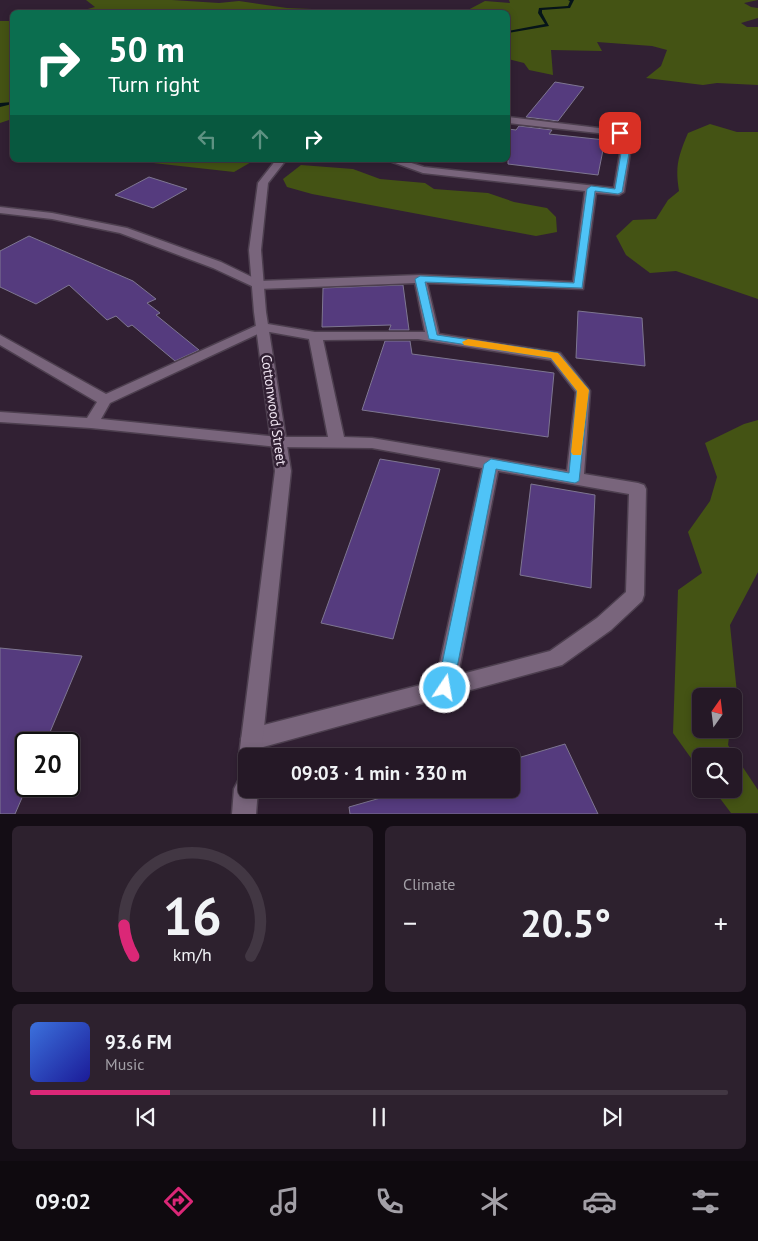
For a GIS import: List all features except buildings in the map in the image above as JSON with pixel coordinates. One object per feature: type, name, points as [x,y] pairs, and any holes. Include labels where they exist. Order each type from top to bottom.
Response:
[{"type":"street","points":[[398,162],[423,170],[618,192],[625,153],[620,133],[510,120]]},
{"type":"street","name":"Cottonwood Street","points":[[251,748],[283,471],[262,327],[255,250],[263,183],[279,162]]},
{"type":"street","points":[[0,210],[52,216],[123,230],[217,265],[258,285],[420,279],[579,286],[591,189]]},
{"type":"street","points":[[420,279],[433,337]]},
{"type":"street","points":[[91,423],[105,400],[262,327],[315,336],[418,335],[555,356],[583,390],[575,478]]},
{"type":"street","points":[[315,336],[337,443]]},
{"type":"street","points":[[0,339],[105,400]]},
{"type":"street","points":[[0,417],[91,423],[278,442],[372,443],[638,489],[635,595],[604,624],[555,659],[445,688],[251,748]]},
{"type":"street","points":[[445,688],[491,464]]},
{"type":"street","points":[[244,814],[245,798]]},
{"type":"green space","points":[[86,0],[172,0],[219,3],[239,1],[287,8],[337,10],[84,10],[95,7]]},
{"type":"green space","points":[[509,0],[758,0],[744,3],[758,8],[758,18],[741,23],[747,27],[758,27],[758,85],[717,83],[703,85],[646,78],[661,66],[667,50],[652,46],[597,42],[602,51],[551,50],[553,75],[529,70],[524,63],[510,60],[510,10],[468,10],[485,1],[510,3]]},
{"type":"green space","points":[[0,21],[10,21],[10,120],[0,123]]},
{"type":"green space","points":[[710,124],[737,132],[758,132],[758,299],[676,271],[650,273],[626,255],[616,236],[633,220],[656,219],[668,200],[679,191],[678,162],[688,133]]},
{"type":"green space","points":[[144,162],[251,162],[234,172]]},
{"type":"green space","points":[[301,165],[353,169],[380,179],[425,183],[434,189],[488,193],[514,202],[547,208],[556,217],[557,232],[536,236],[312,194],[287,187],[283,179]]},
{"type":"green space","points":[[758,420],[758,572],[730,625],[736,688],[692,688],[692,738],[729,738],[728,745],[730,748],[692,748],[692,759],[673,733],[678,590],[702,573],[688,532],[710,501],[717,477],[705,443],[744,424]]},
{"type":"green space","points":[[742,766],[758,790],[758,813],[731,813],[720,798],[742,798]]},
{"type":"waterway","points":[[510,32],[548,25],[540,13],[540,9],[569,7],[572,0],[570,0]]},
{"type":"waterway","points":[[0,105],[10,103]]},
{"type":"slow traffic","points":[[468,342],[555,356],[583,390],[577,452]]},
{"type":"route","points":[[445,688],[491,464],[575,478],[583,390],[555,356],[433,337],[420,279],[579,286],[591,189],[618,192],[625,153],[620,133]]}]
